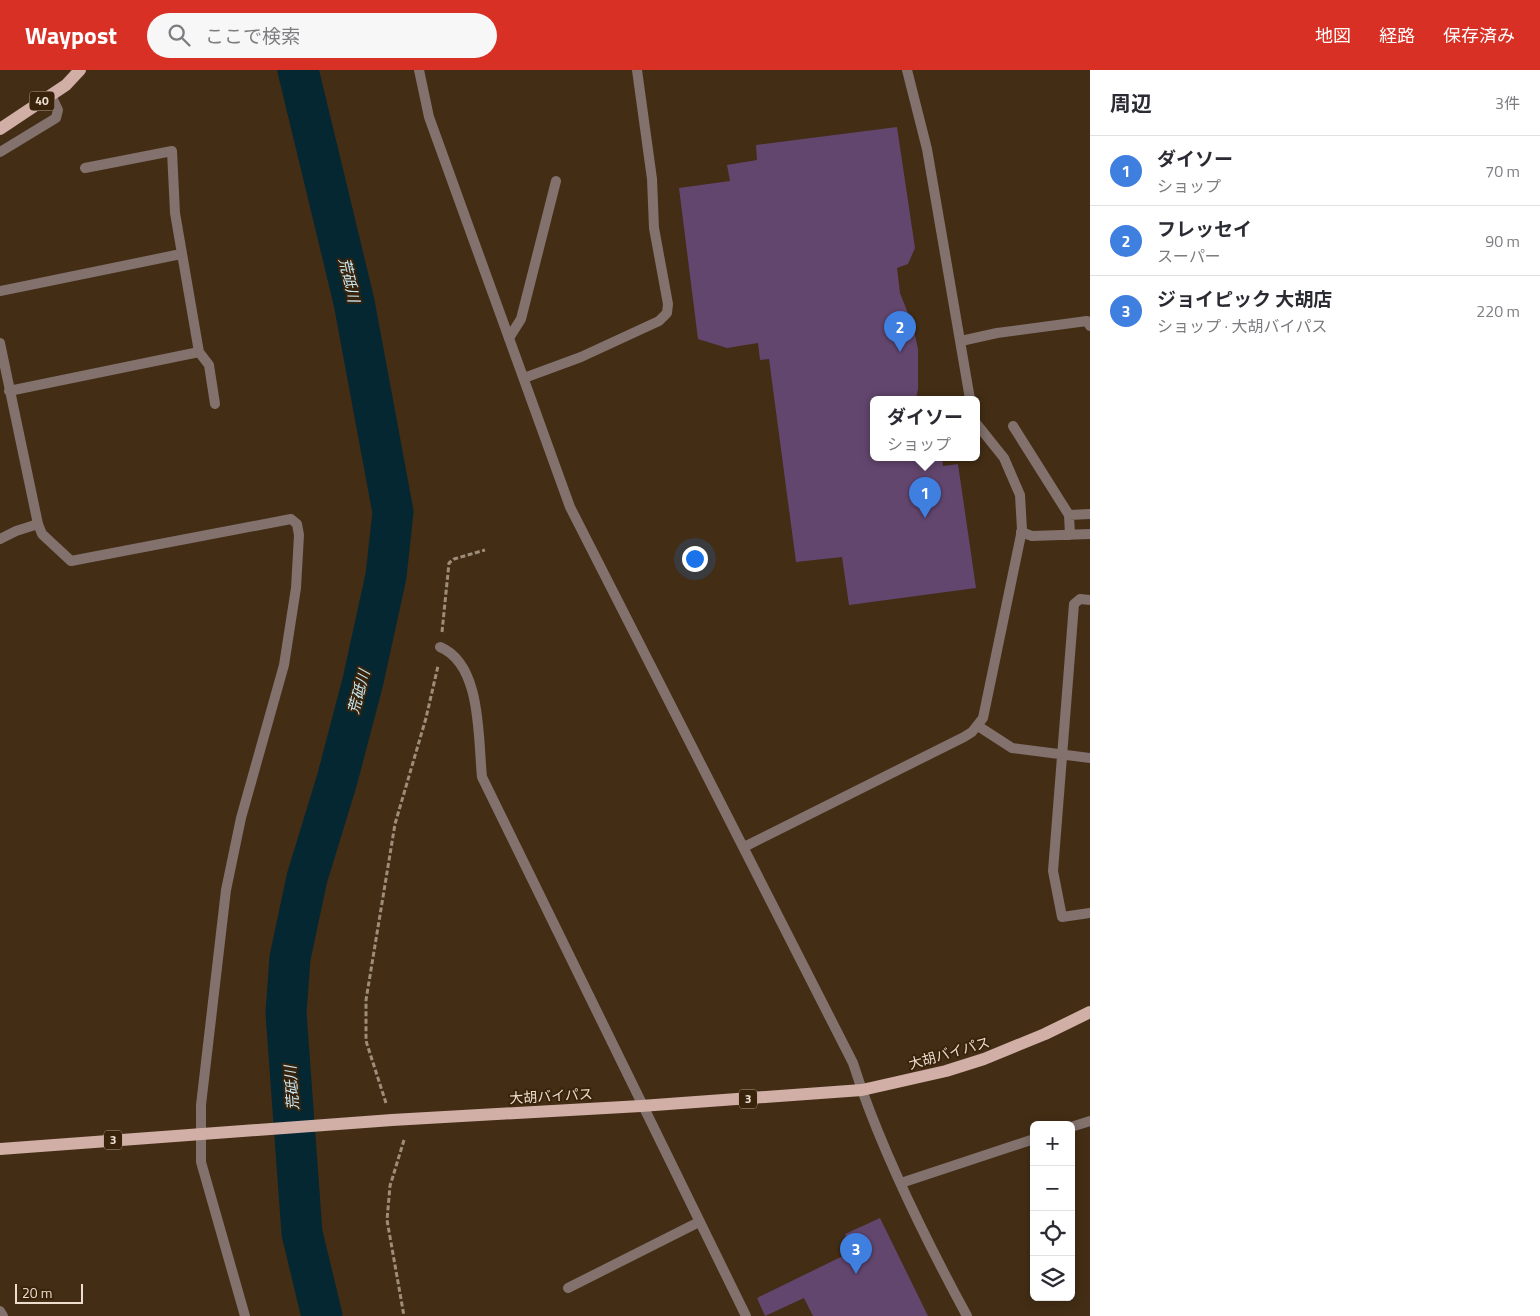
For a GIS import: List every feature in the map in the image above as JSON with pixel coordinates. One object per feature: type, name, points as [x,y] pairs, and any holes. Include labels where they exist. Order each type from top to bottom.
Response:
[{"type":"main road","name":"40","points":[[0,129],[66,85],[80,70]]},
{"type":"main road","name":"大胡バイパス","points":[[0,1150],[226,1131],[641,1106],[862,1090],[946,1071],[984,1059],[1045,1034],[1090,1012]]},
{"type":"street","points":[[420,70],[430,117],[579,525],[853,1063],[872,1119],[901,1183],[967,1316]]},
{"type":"street","points":[[524,378],[598,349],[659,322],[667,313],[668,304],[654,228],[652,179],[637,70]]},
{"type":"street","points":[[907,70],[927,148],[970,396]]},
{"type":"street","points":[[0,152],[56,118],[58,110],[51,95]]},
{"type":"street","points":[[85,168],[172,151],[175,213],[181,254],[199,352],[209,365],[215,404]]},
{"type":"street","points":[[510,338],[521,319],[556,181]]},
{"type":"street","points":[[0,291],[181,254]]},
{"type":"street","points":[[961,341],[997,333],[1087,321],[1090,326]]},
{"type":"street","points":[[0,343],[38,524],[42,534],[71,562],[290,519],[297,524],[299,535],[296,588],[284,665],[241,818],[226,890],[204,1076],[200,1133],[200,1152],[204,1174],[246,1316]]},
{"type":"street","points":[[9,391],[199,352]]},
{"type":"street","points":[[1013,426],[1069,515],[1070,534]]},
{"type":"street","points":[[744,847],[964,737],[978,726],[986,712],[1021,532],[1020,495],[1011,472],[1004,458],[980,429]]},
{"type":"street","points":[[1069,515],[1090,514]]},
{"type":"street","points":[[0,539],[16,531],[38,524]]},
{"type":"street","points":[[1021,532],[1032,536],[1090,534]]},
{"type":"street","points":[[1090,600],[1080,599],[1074,604],[1053,871],[1062,917],[1090,913]]},
{"type":"street","points":[[440,647],[451,651],[457,658],[472,688],[482,777],[641,1106],[746,1316]]},
{"type":"street","points":[[978,726],[1012,748],[1090,758]]},
{"type":"street","points":[[1075,1126],[1090,1120]]},
{"type":"street","points":[[901,1183],[1030,1140]]},
{"type":"street","points":[[568,1288],[699,1222]]},
{"type":"street","points":[[0,1311],[3,1316]]},
{"type":"path","points":[[392,1120],[366,1040],[366,1000],[395,824],[426,718],[438,669],[448,563],[454,559],[485,550]]},
{"type":"path","points":[[404,1140],[390,1186],[388,1220],[404,1316]]},
{"type":"building","points":[[897,127],[915,248],[908,264],[897,268],[900,293],[913,326],[918,349],[918,389],[917,396],[870,396],[870,461],[942,461],[943,466],[958,464],[976,588],[849,605],[842,557],[796,562],[769,359],[760,360],[758,343],[727,348],[698,339],[679,188],[730,181],[727,165],[757,160],[756,145]]},
{"type":"building","points":[[880,1218],[928,1316],[813,1316],[804,1298],[765,1316],[757,1298],[853,1251],[845,1234]]},
{"type":"waterway","name":"荒砥川","points":[[298,70],[354,302],[393,512],[386,576],[363,681],[337,780],[307,878],[290,958],[286,1013],[302,1233],[322,1316]]},
{"type":"place","name":"フレッセイ","points":[[900,352]]},
{"type":"place","name":"ダイソー","points":[[925,518]]},
{"type":"place","name":"ジョイピック 大胡店","points":[[856,1274]]}]
